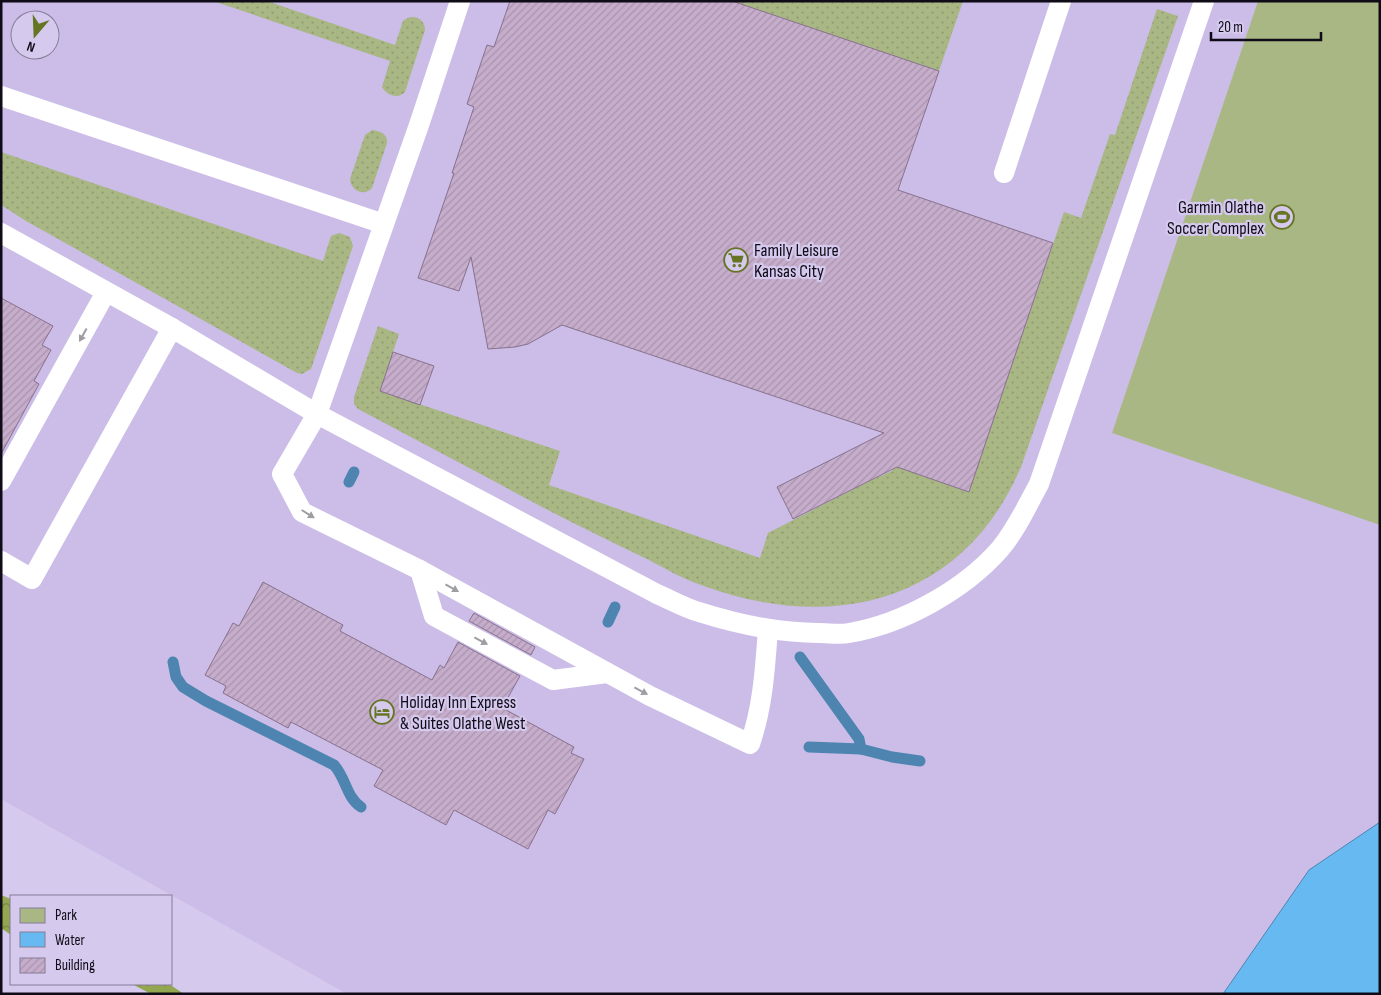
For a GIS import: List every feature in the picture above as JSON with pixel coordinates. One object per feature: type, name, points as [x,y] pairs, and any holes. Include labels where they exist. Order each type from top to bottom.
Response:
[{"type":"lane","points":[[460,1],[317,414],[282,474],[302,512],[420,570],[650,696],[750,744],[758,722],[763,692],[768,629]]},
{"type":"lane","points":[[1004,173],[1061,1]]},
{"type":"lane","points":[[1,234],[172,328],[317,414],[657,594],[698,612],[768,629],[799,633],[848,633],[895,621],[937,600],[969,577],[1000,549],[1022,516],[1039,484],[1204,1]]},
{"type":"lane","points":[[1,96],[384,224]]},
{"type":"lane","points":[[1,481],[106,292]]},
{"type":"lane","points":[[1,561],[32,579],[172,328]]},
{"type":"lane","points":[[420,570],[434,616],[553,680],[607,673]]},
{"type":"shaded area","points":[[1,1],[1258,1],[1112,433],[1380,525],[1380,994],[347,994],[1,799]]},
{"type":"green space","points":[[213,1],[267,1],[395,45],[403,21],[410,17],[417,18],[423,22],[425,30],[405,92],[399,96],[392,96],[382,87],[390,61]]},
{"type":"green space","points":[[732,1],[963,1],[939,71]]},
{"type":"green space","name":"Garmin Olathe Soccer Complex","points":[[1258,1],[1380,1],[1380,525],[1112,433]]},
{"type":"green space","points":[[1157,9],[1178,16],[1021,467],[996,513],[965,550],[929,577],[888,595],[845,605],[798,606],[750,600],[681,577],[542,507],[358,409],[354,404],[354,397],[378,326],[399,334],[380,391],[560,451],[549,485],[760,558],[768,533],[892,471],[894,465],[968,492],[1064,212],[1081,218],[1110,134],[1115,135]]},
{"type":"green space","points":[[372,130],[383,134],[386,137],[387,143],[372,188],[369,191],[362,192],[353,187],[350,179],[365,135]]},
{"type":"green space","points":[[1,152],[323,261],[331,236],[339,233],[350,237],[353,246],[311,369],[302,374],[297,373],[26,221],[1,205]]},
{"type":"green space","points":[[1,895],[10,899],[10,934],[1,928]]},
{"type":"green space","points":[[134,985],[170,985],[184,994],[151,994]]},
{"type":"water","points":[[1380,822],[1380,994],[1223,994],[1309,870]]},
{"type":"building","name":"Family Leisure Kansas City","points":[[510,1],[732,1],[939,71],[898,190],[1053,243],[969,492],[897,467],[793,519],[777,487],[884,433],[562,325],[528,344],[488,349],[471,257],[459,291],[418,278],[454,173],[452,173],[474,107],[467,104],[487,45],[494,47]]},
{"type":"building","points":[[1,298],[53,326],[42,345],[51,350],[34,381],[39,384],[1,454]]},
{"type":"building","points":[[393,352],[434,366],[420,405],[380,391]]},
{"type":"building","name":"Holiday Inn Express & Suites Olathe West","points":[[263,582],[343,625],[340,631],[432,680],[440,665],[444,668],[458,642],[520,676],[506,701],[510,703],[506,710],[574,747],[571,753],[584,759],[555,814],[548,810],[528,849],[454,810],[446,825],[374,786],[383,770],[291,722],[288,728],[223,693],[226,686],[205,675],[233,623],[239,626]]},
{"type":"building","points":[[474,613],[535,647],[531,655],[469,621]]},
{"type":"waterway","points":[[349,482],[354,472]]},
{"type":"waterway","points":[[608,622],[615,607]]},
{"type":"waterway","points":[[800,657],[859,739],[861,749]]},
{"type":"waterway","points":[[173,662],[176,677],[183,687],[206,701],[334,765],[352,798],[361,807]]},
{"type":"waterway","points":[[809,747],[861,749],[892,757],[920,761]]},
{"type":"place","name":"Garmin Olathe Soccer Complex","points":[[1282,217]]},
{"type":"place","name":"Family Leisure Kansas City","points":[[736,260]]},
{"type":"place","name":"Holiday Inn Express & Suites Olathe West","points":[[382,712]]}]
